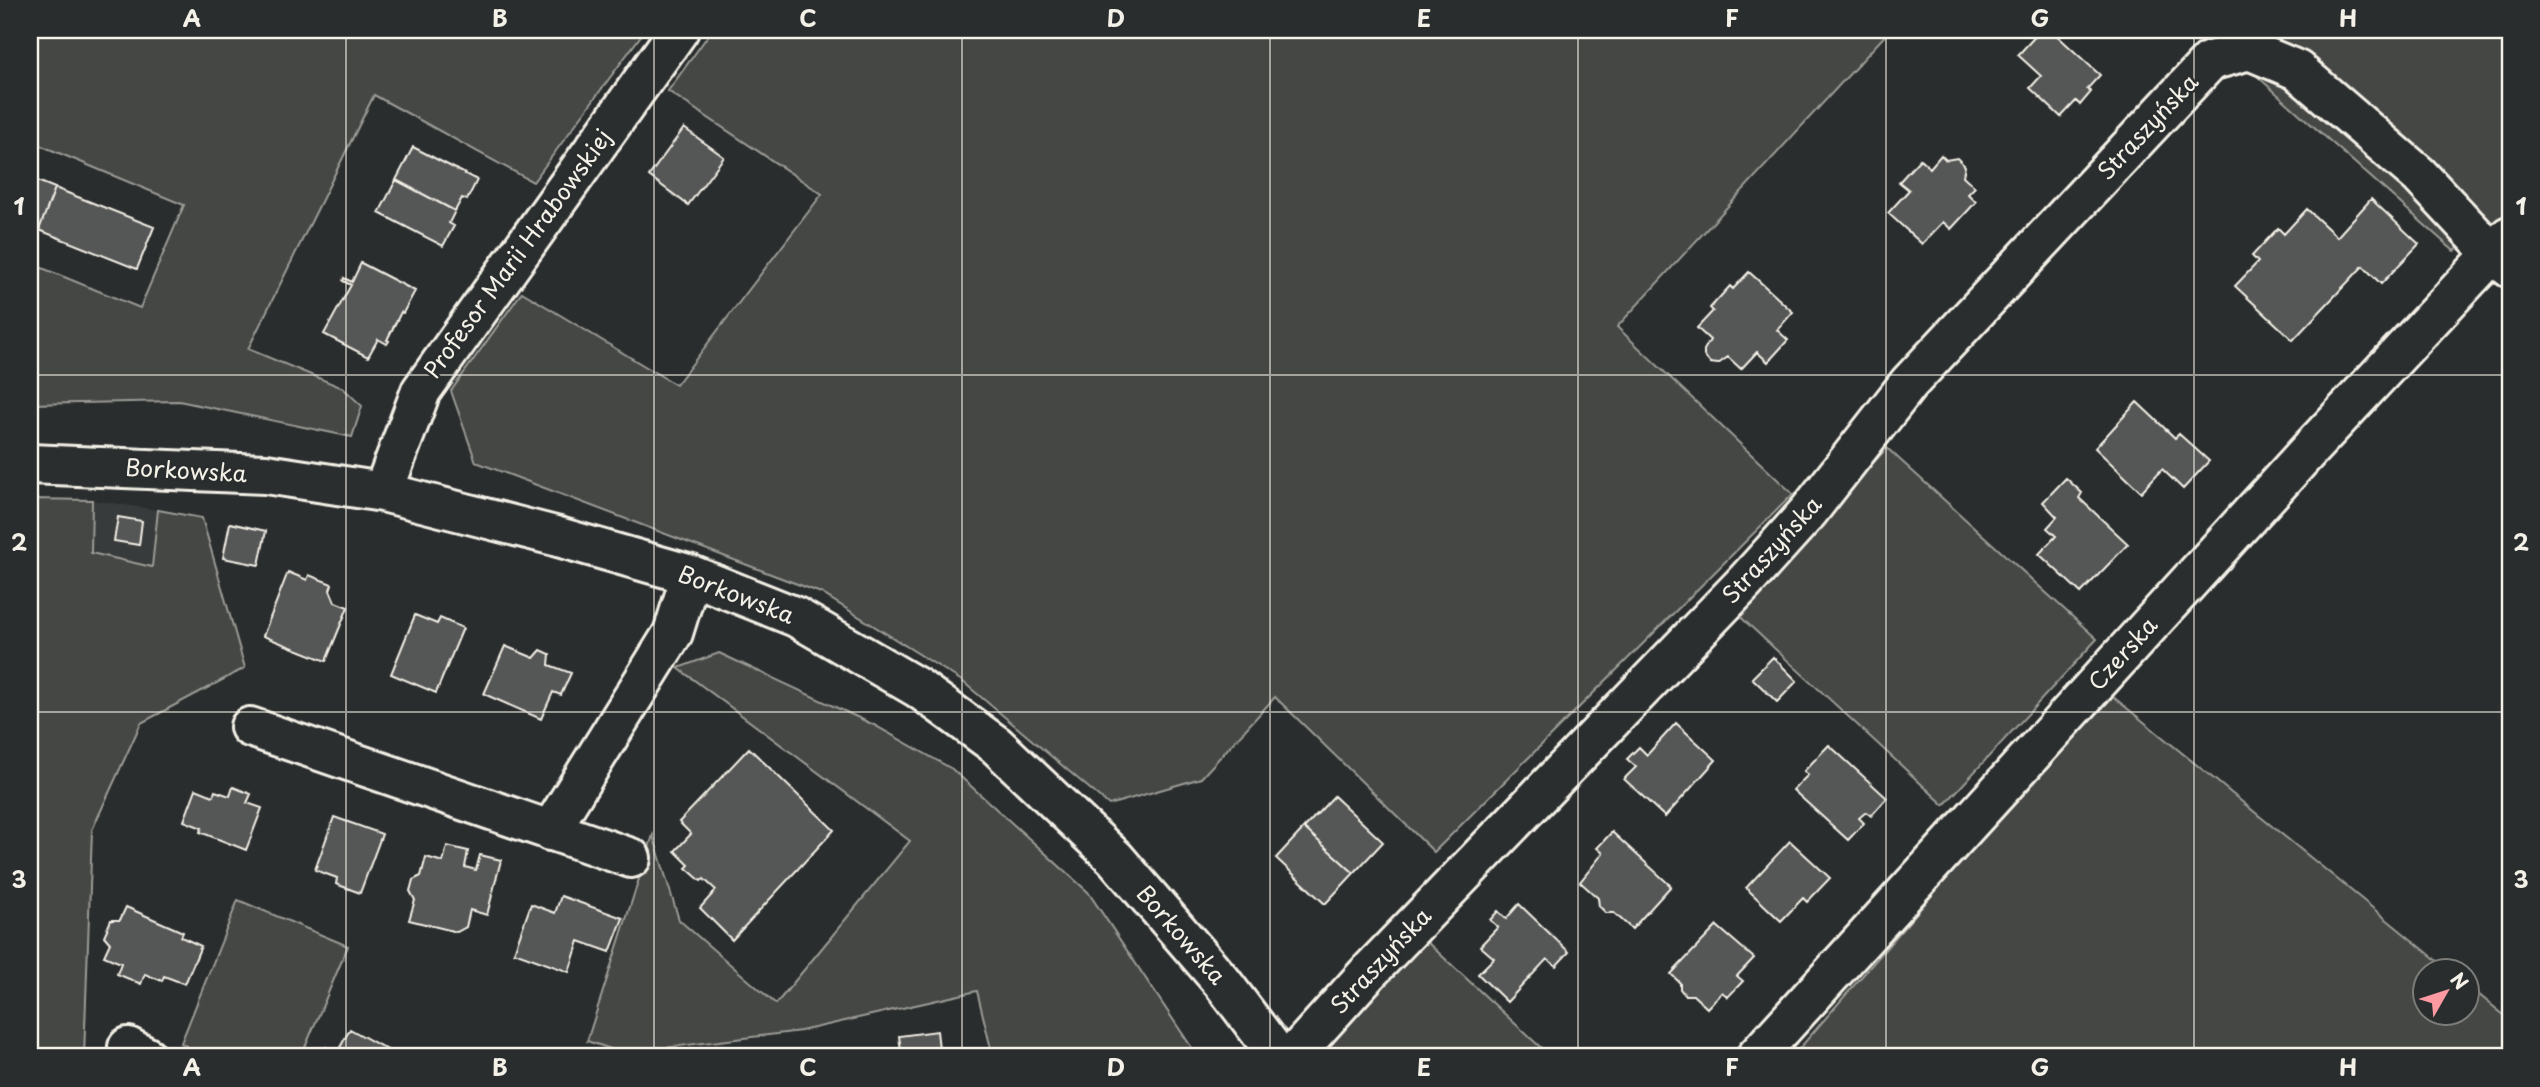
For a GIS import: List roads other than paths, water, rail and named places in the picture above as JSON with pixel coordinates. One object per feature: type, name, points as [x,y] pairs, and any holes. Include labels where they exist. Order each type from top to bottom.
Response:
[{"type":"street","name":"Profesor Marii Hrabowskiej","points":[[383,492],[421,391],[679,30]]},
{"type":"street","name":"Straszyńska","points":[[1292,1057],[1366,975],[1745,582],[1809,511],[1909,383],[2210,61],[2249,50],[2297,70],[2504,252]]},
{"type":"street","name":"Czerska","points":[[1756,1057],[2318,440],[2504,252]]},
{"type":"street","name":"Borkowska","points":[[30,464],[266,474],[383,492],[555,536],[691,575],[796,617],[919,688],[996,744],[1115,858],[1223,983],[1279,1057]]},
{"type":"street","points":[[550,831],[673,633],[691,575]]},
{"type":"street","points":[[250,727],[631,858]]}]
